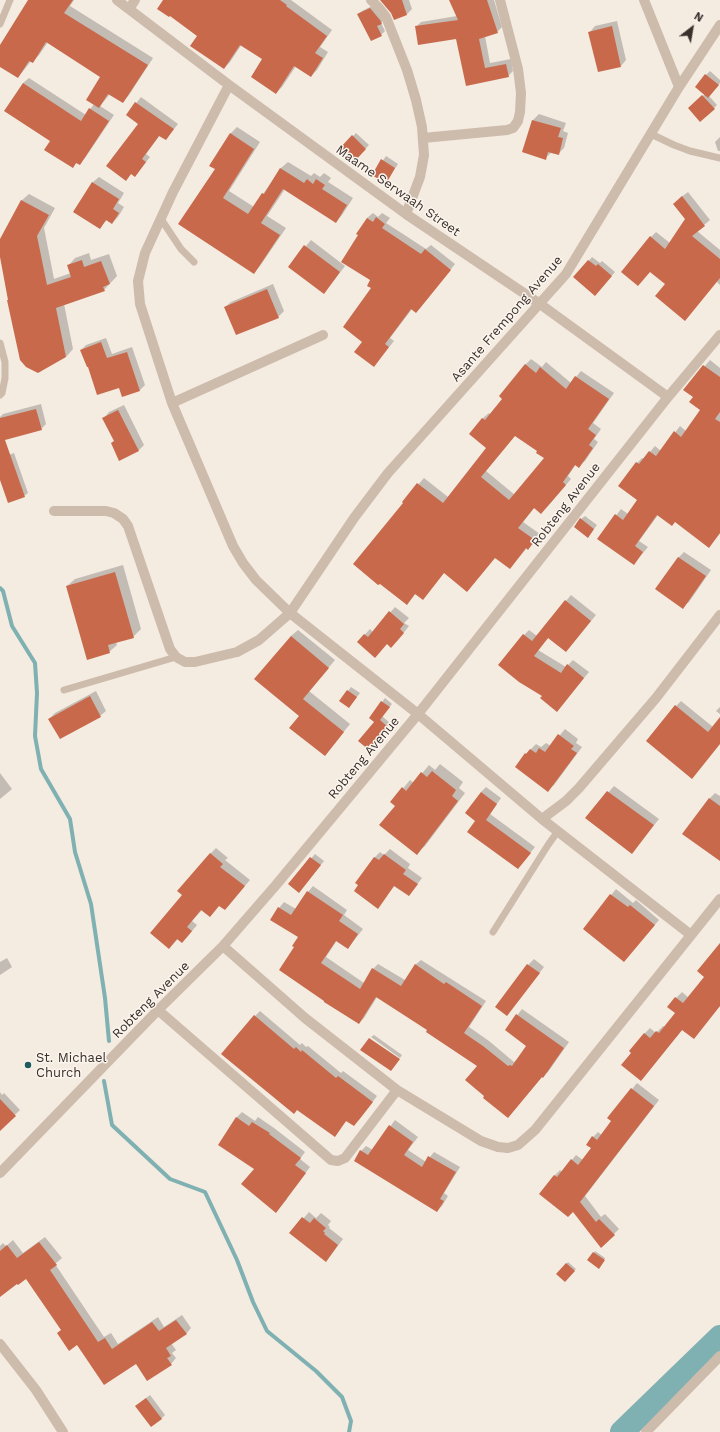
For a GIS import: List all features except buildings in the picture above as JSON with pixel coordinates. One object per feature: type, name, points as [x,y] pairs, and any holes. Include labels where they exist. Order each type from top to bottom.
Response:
[{"type":"street","name":"Maame Serwaah Street","points":[[117,0],[229,85],[406,214],[540,304],[668,397]]},
{"type":"street","points":[[129,9],[135,0]]},
{"type":"street","points":[[371,0],[386,17],[407,70],[422,127],[424,155],[420,177],[406,214]]},
{"type":"street","points":[[422,138],[506,130],[513,128],[518,121],[520,112],[518,69],[500,0]]},
{"type":"street","points":[[644,0],[679,87]]},
{"type":"street","name":"Asante Frempong Avenue","points":[[176,657],[185,662],[195,662],[237,652],[259,640],[290,613],[354,518],[388,473],[560,283],[679,87],[720,25]]},
{"type":"street","points":[[229,85],[173,192],[145,253],[138,281],[138,293],[140,304],[172,403],[233,546],[256,580],[290,613],[418,714],[542,819],[691,935]]},
{"type":"street","points":[[172,403],[322,335]]},
{"type":"street","name":"Robteng Avenue","points":[[0,1173],[222,946],[276,885],[418,714],[668,397],[720,336]]},
{"type":"street","points":[[54,511],[106,511],[114,513],[123,519],[128,526],[170,649],[176,657]]},
{"type":"street","points":[[542,819],[579,788],[656,698],[720,615]]},
{"type":"street","points":[[222,946],[305,1018],[397,1090],[481,1141],[498,1147],[508,1148],[518,1145],[535,1130],[720,899]]},
{"type":"street","points":[[158,1010],[331,1160],[338,1161],[345,1158],[397,1090]]},
{"type":"street","points":[[0,1344],[36,1390],[63,1432]]},
{"type":"street","points":[[646,1432],[720,1356]]},
{"type":"lane","points":[[0,24],[10,0]]},
{"type":"lane","points":[[651,134],[674,146],[720,158]]},
{"type":"lane","points":[[161,219],[179,246],[194,262]]},
{"type":"lane","points":[[0,343],[6,362],[5,378],[2,393],[0,395]]},
{"type":"lane","points":[[64,690],[176,657]]},
{"type":"lane","points":[[493,932],[558,831]]},
{"type":"waterway","points":[[0,588],[3,591],[12,626],[35,663],[37,693],[35,736],[41,769],[70,819],[75,852],[91,904],[105,998],[109,1041]]},
{"type":"waterway","points":[[104,1081],[112,1125],[170,1179],[205,1192],[237,1260],[253,1302],[267,1331],[316,1371],[342,1397],[351,1421],[349,1432]]},
{"type":"waterway","points":[[622,1432],[720,1337]]},
{"type":"place","name":"St. Michael Church","points":[[28,1065]]}]
